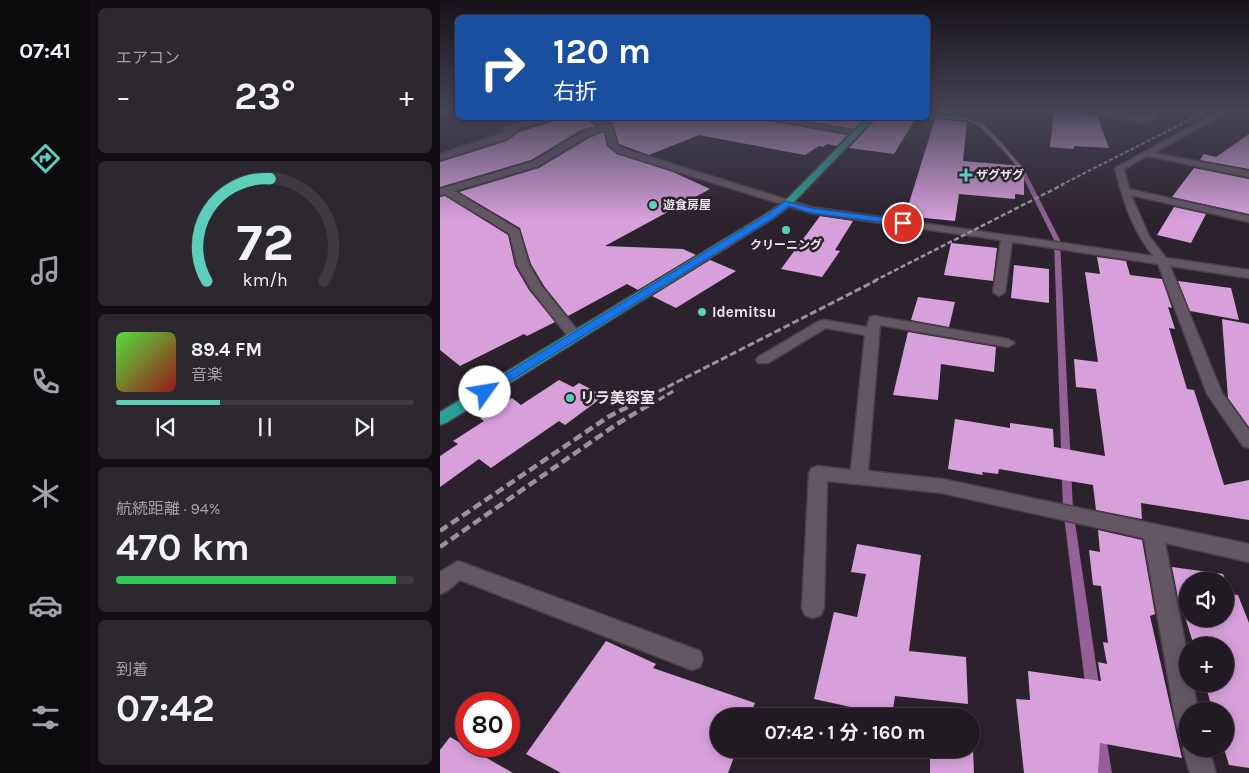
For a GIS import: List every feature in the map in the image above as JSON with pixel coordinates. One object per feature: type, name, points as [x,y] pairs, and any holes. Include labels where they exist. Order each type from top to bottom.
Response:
[{"type":"highway","points":[[440,419],[770,216],[788,203],[842,147]]},
{"type":"street","points":[[440,157],[471,147]]},
{"type":"street","points":[[444,192],[535,164],[563,147]]},
{"type":"street","points":[[615,147],[621,151],[810,210],[1249,274]]},
{"type":"street","points":[[1160,147],[1120,168],[1125,191],[1144,237],[1162,260],[1215,394],[1249,442]]},
{"type":"street","points":[[1147,154],[1249,174]]},
{"type":"street","points":[[1125,191],[1249,219]]},
{"type":"street","points":[[444,192],[515,232],[523,265],[537,289],[575,336]]},
{"type":"street","points":[[999,292],[1007,238]]},
{"type":"street","points":[[859,477],[872,332],[875,320],[1008,343]]},
{"type":"street","points":[[763,360],[824,324],[872,332]]},
{"type":"street","points":[[813,608],[818,473],[942,486],[1249,553]]},
{"type":"street","points":[[1153,532],[1184,702]]},
{"type":"street","points":[[440,584],[458,570],[692,659]]},
{"type":"street","points":[[1198,757],[1203,773]]},
{"type":"building","points":[[488,147],[553,147],[531,160],[440,187],[440,162]]},
{"type":"building","points":[[574,147],[608,147],[617,154],[673,172],[710,189],[605,246],[683,249],[696,255],[638,290],[627,284],[568,316],[544,286],[531,264],[520,228],[459,192],[539,168]]},
{"type":"building","points":[[627,147],[669,147],[649,155]]},
{"type":"building","points":[[763,147],[817,147],[805,155]]},
{"type":"building","points":[[850,147],[898,147],[894,154]]},
{"type":"building","points":[[926,147],[964,147],[963,161],[1024,166],[1024,195],[1015,194],[1015,199],[959,194],[955,221],[905,216]]},
{"type":"building","points":[[1051,147],[1074,147],[1074,149]]},
{"type":"building","points":[[1230,147],[1249,147],[1249,169],[1200,160],[1204,154],[1216,157]]},
{"type":"building","points":[[1194,168],[1249,179],[1249,214],[1172,197]]},
{"type":"building","points":[[445,196],[508,235],[515,266],[529,290],[555,322],[527,336],[524,334],[460,366],[440,350],[440,197]]},
{"type":"building","points":[[1174,207],[1206,214],[1191,243],[1157,235]]},
{"type":"building","points":[[820,216],[853,221],[835,250],[840,251],[822,277],[781,269]]},
{"type":"building","points":[[951,243],[997,248],[993,281],[944,275]]},
{"type":"building","points":[[1097,257],[1126,261],[1130,275],[1162,279],[1172,308],[1168,307],[1175,329],[1169,328],[1187,389],[1194,390],[1224,485],[1249,480],[1249,520],[1141,503],[1142,519],[1096,510],[1093,485],[999,469],[998,474],[982,472],[983,475],[948,469],[955,419],[1010,428],[1010,423],[1053,429],[1054,447],[1105,456],[1096,389],[1076,387],[1074,359],[1098,362],[1085,272],[1100,274]]},
{"type":"building","points":[[710,260],[736,271],[676,308],[652,296]]},
{"type":"building","points":[[1014,265],[1049,269],[1049,303],[1011,298]]},
{"type":"building","points":[[1178,281],[1231,288],[1239,320],[1190,311]]},
{"type":"building","points":[[918,297],[955,302],[949,327],[911,320]]},
{"type":"building","points":[[1222,319],[1249,324],[1249,427],[1228,398]]},
{"type":"building","points":[[908,332],[996,347],[994,372],[941,364],[938,400],[893,395]]},
{"type":"building","points":[[559,380],[573,387],[579,383],[604,396],[565,425],[559,421],[491,468],[479,459],[440,487],[440,456],[458,444],[453,441],[484,421],[480,418],[512,398],[521,405]]},
{"type":"building","points":[[1098,530],[1142,540],[1155,614],[1150,616],[1179,745],[1179,757],[1182,758],[1100,743],[1098,773],[1024,773],[1016,699],[1030,700],[1028,671],[1101,681],[1098,662],[1107,664],[1103,642],[1108,643],[1101,586],[1093,585],[1089,550],[1100,552]]},
{"type":"building","points":[[857,544],[921,555],[909,651],[966,657],[968,704],[895,696],[893,708],[855,708],[814,699],[834,612],[857,617],[866,574],[851,572]]},
{"type":"building","points":[[1172,567],[1208,572],[1179,572],[1179,603]]},
{"type":"building","points":[[1234,594],[1238,595],[1249,623],[1249,768],[1229,765],[1226,757],[1234,757],[1234,702],[1210,702],[1207,692],[1234,692],[1234,637],[1191,637],[1188,627],[1234,627]]},
{"type":"building","points":[[606,641],[656,664],[653,668],[755,703],[753,708],[710,708],[710,758],[734,758],[728,773],[561,773],[526,754]]},
{"type":"building","points":[[450,737],[455,740],[455,757],[485,757],[513,773],[440,773],[440,750]]},
{"type":"building","points":[[930,758],[973,758],[974,773],[930,773]]},
{"type":"waterway","points":[[1003,147],[1021,169],[1057,240],[1068,509],[1093,691]]},
{"type":"waterway","points":[[1098,731],[1104,773]]},
{"type":"railway","points":[[1061,185],[1136,147]]},
{"type":"railway","points":[[874,281],[1064,184]]},
{"type":"railway","points":[[632,405],[877,280]]},
{"type":"railway","points":[[650,405],[675,390]]},
{"type":"railway","points":[[440,531],[608,417],[635,403]]},
{"type":"railway","points":[[440,547],[617,424],[652,403]]},
{"type":"place","name":"ザグザグ","points":[[966,175]]},
{"type":"place","name":"遊食房屋","points":[[653,205]]},
{"type":"place","name":"クリーニング","points":[[786,230]]},
{"type":"place","name":"Idemitsu","points":[[702,312]]},
{"type":"place","name":"リラ美容室","points":[[570,398]]},
{"type":"route","points":[[485,392],[770,216],[788,203],[810,210],[903,223]]}]
